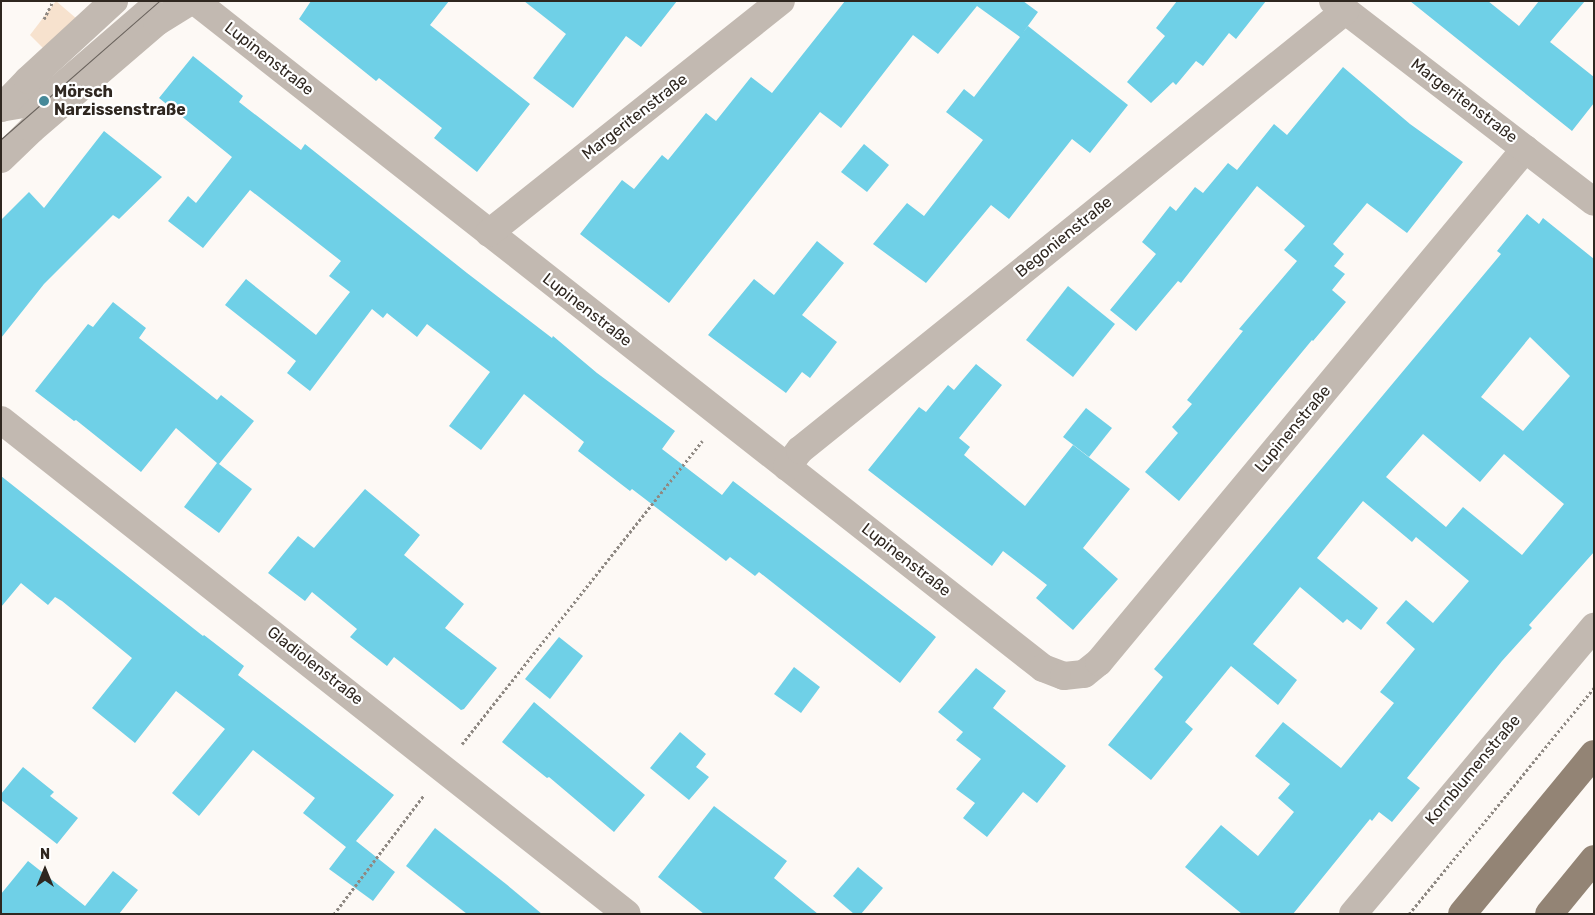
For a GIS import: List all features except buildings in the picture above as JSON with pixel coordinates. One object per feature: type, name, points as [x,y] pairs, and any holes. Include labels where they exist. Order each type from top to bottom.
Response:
[{"type":"main road","points":[[1462,914],[1594,754]]},
{"type":"main road","points":[[1549,914],[1594,859]]},
{"type":"street","points":[[1,108],[28,80],[114,1]]},
{"type":"street","points":[[10,151],[157,22],[193,1]]},
{"type":"street","name":"Lupinenstraße","points":[[193,1],[1043,668],[1064,676],[1084,674],[1100,662],[1526,148]]},
{"type":"street","name":"Margeritenstraße","points":[[489,233],[781,1]]},
{"type":"street","name":"Margeritenstraße","points":[[1339,6],[1594,202]]},
{"type":"street","name":"Begonienstraße","points":[[787,467],[800,450],[1339,6]]},
{"type":"street","name":"Gladiolenstraße","points":[[1,420],[627,914]]},
{"type":"street","name":"Kornblumenstraße","points":[[1352,914],[1594,626]]},
{"type":"lane","points":[[10,151],[29,108],[153,1]]},
{"type":"lane","points":[[1,113],[29,108]]},
{"type":"path","points":[[334,914],[444,768],[723,416]]},
{"type":"path","points":[[1409,914],[1594,688]]},
{"type":"shaded area","points":[[56,1],[77,19],[43,48],[30,35]]},
{"type":"tram line","points":[[1,139],[159,1]]},
{"type":"place","name":"Mörsch Narzissenstraße","points":[[44,101]]}]
